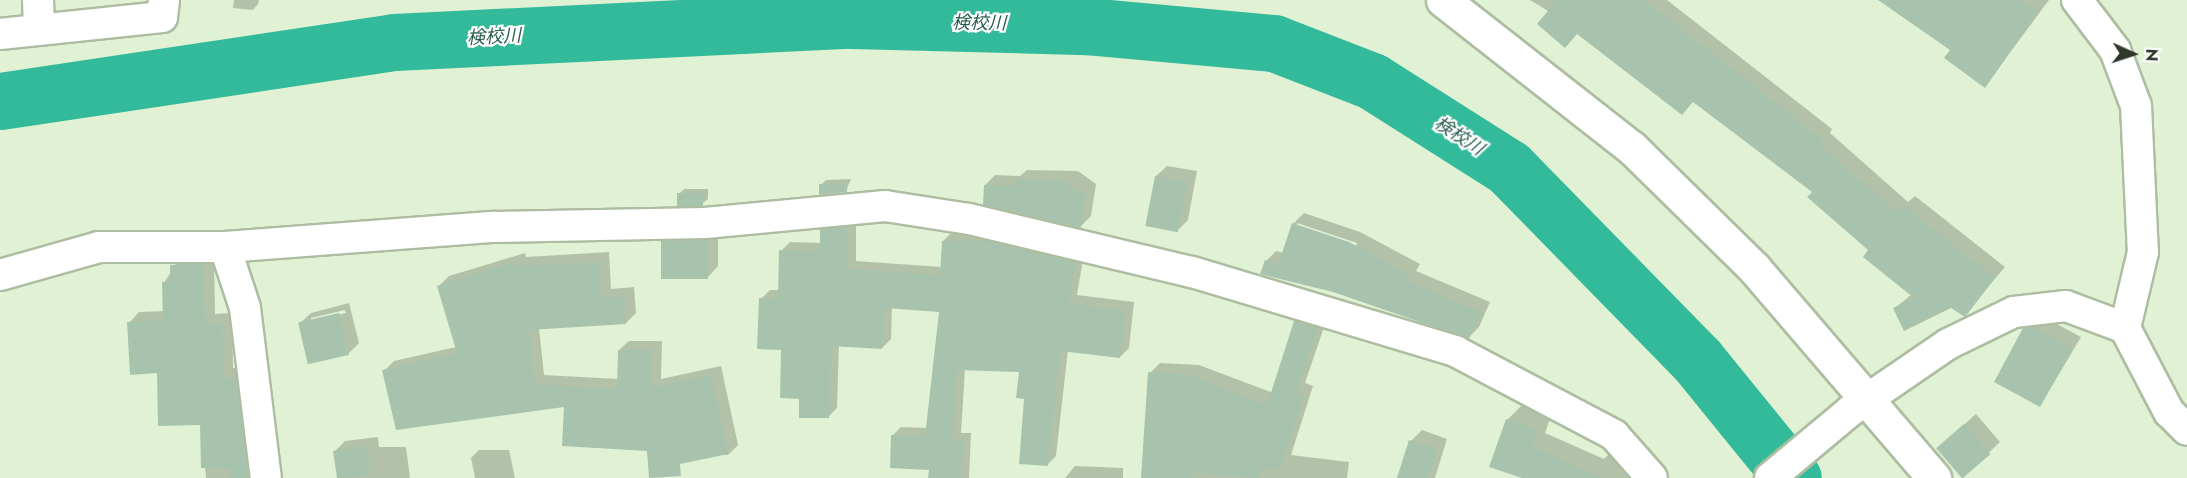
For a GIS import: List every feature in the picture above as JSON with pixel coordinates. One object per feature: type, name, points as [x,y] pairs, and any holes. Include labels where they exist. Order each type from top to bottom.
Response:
[{"type":"street","points":[[0,34],[38,14],[162,17],[164,0]]},
{"type":"street","points":[[1443,0],[1632,148],[1754,268],[1860,404],[1934,478]]},
{"type":"street","points":[[2077,0],[2115,50],[2136,106],[2143,252],[2125,328],[2169,412],[2187,429]]},
{"type":"street","points":[[0,275],[99,247],[225,247],[494,227],[705,223],[885,206],[969,219],[1192,272],[1455,351],[1614,435],[1652,478]]},
{"type":"street","points":[[225,247],[245,308],[266,478]]},
{"type":"street","points":[[1770,478],[1860,404],[1948,344],[2013,312],[2067,306],[2125,328]]},
{"type":"building","points":[[1557,0],[1645,0],[1823,140],[1820,144],[1897,213],[1903,205],[1995,278],[1965,317],[1951,308],[1904,331],[1893,308],[1914,298],[1863,257],[1868,250],[1807,197],[1812,192],[1693,102],[1682,115],[1577,34],[1565,48],[1537,24]]},
{"type":"building","points":[[1878,0],[2022,0],[2038,12],[1985,88],[1944,58],[1950,50]]},
{"type":"building","points":[[1155,176],[1187,182],[1178,232],[1145,226]]},
{"type":"building","points":[[1015,179],[1068,181],[1068,187],[1086,194],[1081,228],[983,205],[984,185],[1015,186]]},
{"type":"building","points":[[819,184],[846,184],[847,192],[819,195]]},
{"type":"building","points":[[677,193],[703,193],[703,206],[677,206]]},
{"type":"building","points":[[1292,223],[1349,242],[1410,275],[1407,281],[1481,312],[1469,339],[1333,292],[1260,274],[1265,260],[1278,265]]},
{"type":"building","points":[[847,227],[848,269],[940,275],[942,241],[981,240],[1076,262],[1069,303],[1126,311],[1120,358],[1060,351],[1048,466],[1019,464],[1024,399],[1016,398],[1019,372],[957,370],[953,441],[963,441],[961,478],[928,478],[929,470],[890,468],[891,435],[925,437],[939,312],[885,308],[882,349],[831,346],[829,418],[799,418],[799,399],[780,398],[781,350],[757,349],[759,298],[778,299],[779,250],[820,251],[820,229]]},
{"type":"building","points":[[661,240],[708,240],[708,279],[661,279]]},
{"type":"building","points":[[516,261],[516,266],[599,262],[602,298],[625,296],[626,324],[529,330],[535,384],[617,389],[618,350],[652,350],[652,388],[711,375],[728,454],[680,464],[681,476],[649,478],[647,451],[562,446],[564,407],[396,430],[382,370],[457,353],[437,286]]},
{"type":"building","points":[[204,264],[205,324],[222,323],[224,378],[236,378],[249,478],[230,478],[230,468],[201,468],[200,425],[158,426],[157,373],[130,375],[127,322],[163,320],[162,282],[170,282],[170,265]]},
{"type":"building","points":[[339,313],[349,355],[308,364],[298,322]]},
{"type":"building","points":[[1294,321],[1318,328],[1296,393],[1304,396],[1280,470],[1259,468],[1258,478],[1193,473],[1193,478],[1141,478],[1148,372],[1189,375],[1267,405]]},
{"type":"building","points":[[2033,327],[2072,349],[2040,407],[1994,382],[2023,328]]},
{"type":"building","points":[[1506,419],[1538,429],[1532,447],[1604,478],[1522,478],[1489,467]]},
{"type":"building","points":[[1964,424],[1990,454],[1962,478],[1936,448]]},
{"type":"building","points":[[1409,440],[1438,449],[1428,478],[1397,478]]},
{"type":"building","points":[[368,446],[370,476],[337,478],[333,451]]},
{"type":"waterway","name":"検校川","points":[[0,101],[394,42],[852,20],[1087,26],[1274,43],[1372,81],[1509,168],[1697,360],[1793,478]]}]
